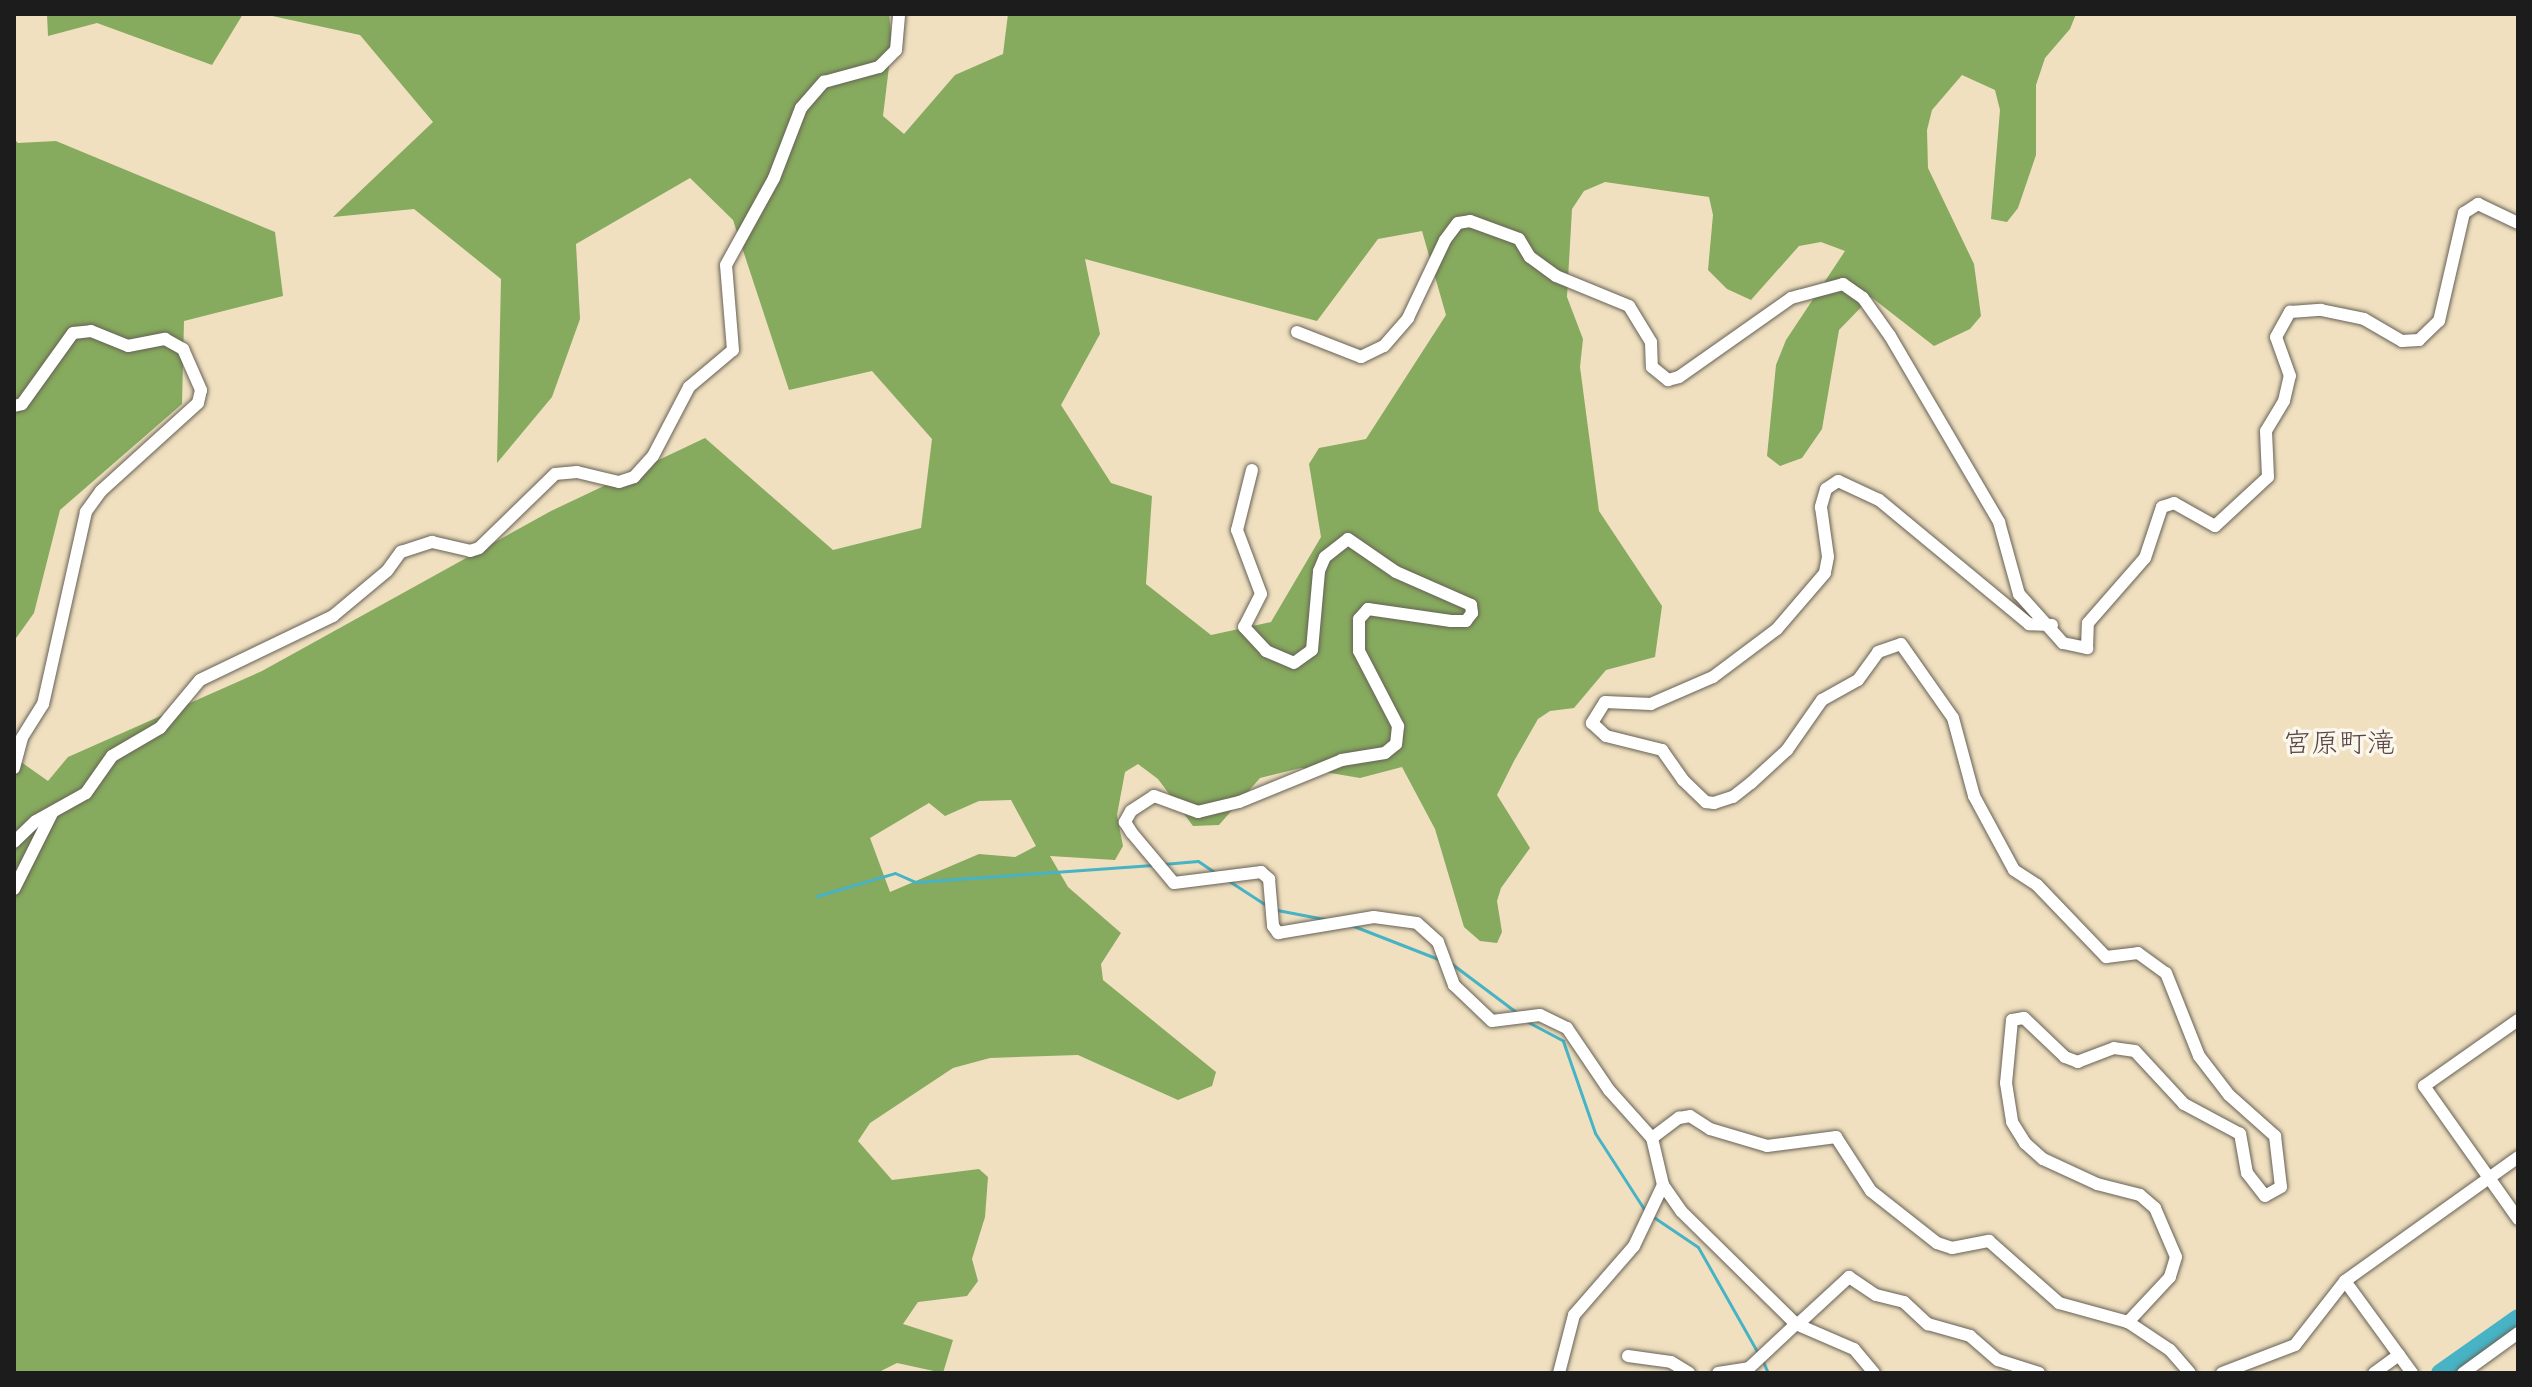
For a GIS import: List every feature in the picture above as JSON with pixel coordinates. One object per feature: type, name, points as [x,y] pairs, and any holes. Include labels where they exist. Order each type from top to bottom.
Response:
[{"type":"street","points":[[14,842],[52,813],[86,793],[112,756],[160,728],[200,680],[333,616],[387,571],[401,552],[432,542],[470,551],[479,548],[555,474],[577,472],[619,482],[634,477],[653,456],[689,387],[733,350],[726,265],[774,178],[801,108],[824,82],[879,67],[896,50],[899,14]]},
{"type":"street","points":[[1297,332],[1361,357],[1384,346],[1408,318],[1445,240],[1458,223],[1470,221],[1519,239],[1530,257],[1556,276],[1629,306],[1651,342],[1652,367],[1668,380],[1679,377],[1791,298],[1843,284],[1868,304],[1908,364],[1999,522],[2019,594],[2052,625],[2063,643],[2087,648],[2088,623],[2145,558],[2162,507],[2174,503],[2215,526],[2268,477],[2266,431],[2284,401],[2290,376],[2276,337],[2290,312],[2321,310],[2364,319],[2402,341],[2419,340],[2439,321],[2464,213],[2478,204],[2518,223]]},
{"type":"street","points":[[14,406],[22,404],[73,333],[91,331],[128,346],[165,339],[183,349],[201,390],[198,403],[101,491],[86,512],[43,704],[22,738],[14,768]]},
{"type":"street","points":[[1252,470],[1237,530],[1261,594],[1244,627],[1266,651],[1294,663],[1312,650],[1319,571],[1325,557],[1348,539],[1396,572],[1471,605],[1472,613],[1466,621],[1451,621],[1368,609],[1359,619],[1355,630],[1359,651],[1398,726],[1396,744],[1385,753],[1342,760],[1239,802],[1198,812],[1154,796],[1125,822],[1174,883],[1261,872],[1269,879],[1273,926],[1278,933],[1374,917],[1417,923],[1438,942],[1454,985],[1492,1021],[1540,1015],[1567,1028],[1609,1090],[1652,1138],[1663,1185],[1681,1211],[1796,1325],[1854,1349],[1874,1373]]},
{"type":"street","points":[[2052,625],[2029,624],[1879,500],[1838,481],[1826,489],[1821,507],[1828,557],[1825,573],[1777,629],[1713,677],[1651,704],[1605,702],[1592,723],[1606,736],[1662,750],[1683,780],[1706,802],[1714,803],[1733,797],[1787,750],[1822,700],[1858,680],[1878,652],[1901,644],[1953,718],[1969,785],[2014,870],[2037,885],[2106,957],[2138,953],[2166,973],[2199,1056],[2229,1095],[2275,1136],[2281,1187],[2265,1196],[2247,1173],[2240,1134],[2184,1104],[2135,1051],[2114,1048],[2078,1062],[2065,1057],[2024,1018],[2012,1020],[2006,1083],[2012,1122],[2025,1143],[2043,1159],[2097,1184],[2134,1191],[2155,1208],[2176,1257],[2170,1277],[2128,1322]]},
{"type":"street","points":[[14,889],[52,813]]},
{"type":"street","points":[[2518,1020],[2424,1086],[2518,1219]]},
{"type":"street","points":[[1652,1138],[1679,1118],[1690,1116],[1710,1129],[1767,1146],[1836,1137],[1871,1191],[1937,1243],[1952,1248],[1989,1241],[2059,1303],[2128,1322],[2170,1350],[2190,1373]]},
{"type":"street","points":[[2222,1373],[2295,1345],[2345,1281],[2518,1157]]},
{"type":"street","points":[[1559,1373],[1574,1315],[1634,1246],[1663,1185]]},
{"type":"street","points":[[1718,1373],[1744,1372],[1770,1353],[1849,1277],[1876,1295],[1904,1302],[1930,1325],[1970,1336],[1998,1360],[2039,1373]]},
{"type":"street","points":[[2345,1281],[2412,1373]]},
{"type":"street","points":[[2463,1373],[2518,1333]]},
{"type":"street","points":[[2374,1373],[2399,1355]]},
{"type":"street","points":[[1628,1356],[1671,1362],[1689,1373]]},
{"type":"green space","points":[[47,14],[243,14],[212,65],[97,23],[48,36]]},
{"type":"green space","points":[[263,14],[889,14],[892,42],[883,116],[904,134],[955,75],[1003,54],[1008,14],[2076,14],[2070,29],[2045,58],[2036,85],[2036,155],[2018,208],[2007,222],[1991,219],[2000,110],[1995,90],[1962,75],[1932,110],[1927,130],[1928,168],[1974,264],[1981,316],[1970,329],[1934,346],[1871,297],[1839,330],[1822,429],[1802,458],[1780,466],[1767,456],[1776,365],[1786,340],[1845,251],[1821,242],[1799,246],[1751,300],[1727,289],[1708,270],[1713,215],[1709,197],[1605,182],[1584,191],[1572,209],[1567,297],[1583,339],[1580,367],[1599,511],[1662,606],[1655,657],[1606,670],[1574,708],[1550,711],[1538,719],[1514,761],[1497,795],[1530,848],[1501,888],[1497,901],[1502,932],[1497,943],[1480,941],[1464,927],[1435,829],[1402,767],[1360,778],[1301,768],[1260,778],[1219,825],[1193,826],[1158,779],[1138,764],[1125,772],[1117,815],[1123,846],[1115,860],[1050,856],[1068,887],[1121,933],[1101,964],[1103,980],[1216,1072],[1212,1086],[1178,1100],[1078,1055],[990,1058],[953,1068],[870,1123],[858,1141],[892,1180],[979,1169],[988,1177],[985,1217],[972,1259],[978,1281],[967,1296],[918,1302],[903,1324],[953,1340],[943,1373],[897,1363],[877,1373],[14,1373],[14,757],[48,781],[68,757],[262,671],[551,511],[705,438],[833,550],[921,528],[932,439],[872,371],[789,390],[733,220],[690,178],[576,244],[580,319],[552,397],[497,463],[501,279],[414,209],[333,217],[433,122],[360,35]],"holes":[[[1422,231],[1446,315],[1366,439],[1319,448],[1309,464],[1321,537],[1271,622],[1211,635],[1146,584],[1152,496],[1111,483],[1061,405],[1100,334],[1085,259],[1317,321],[1378,239]],[[1011,800],[1036,846],[1015,857],[979,854],[890,892],[870,838],[929,803],[945,816],[979,801]]]},
{"type":"green space","points":[[14,139],[18,143],[56,141],[275,232],[283,296],[184,321],[182,404],[60,510],[34,613],[14,641]]},
{"type":"waterway","points":[[1163,864],[1198,861],[1216,873]]},
{"type":"waterway","points":[[817,896],[895,873],[915,882],[1152,865]]},
{"type":"waterway","points":[[1229,881],[1266,905]]},
{"type":"waterway","points":[[1277,910],[1324,919]]},
{"type":"waterway","points":[[1351,925],[1441,960]]},
{"type":"waterway","points":[[1452,964],[1516,1012]]},
{"type":"waterway","points":[[1528,1022],[1563,1041],[1595,1133],[1646,1212]]},
{"type":"waterway","points":[[1652,1216],[1698,1247],[1758,1353]]},
{"type":"waterway","points":[[2440,1373],[2518,1318]]},
{"type":"waterway","points":[[1762,1359],[1768,1373]]},
{"type":"district","name":"宮原町滝","points":[[2339,744]]}]
